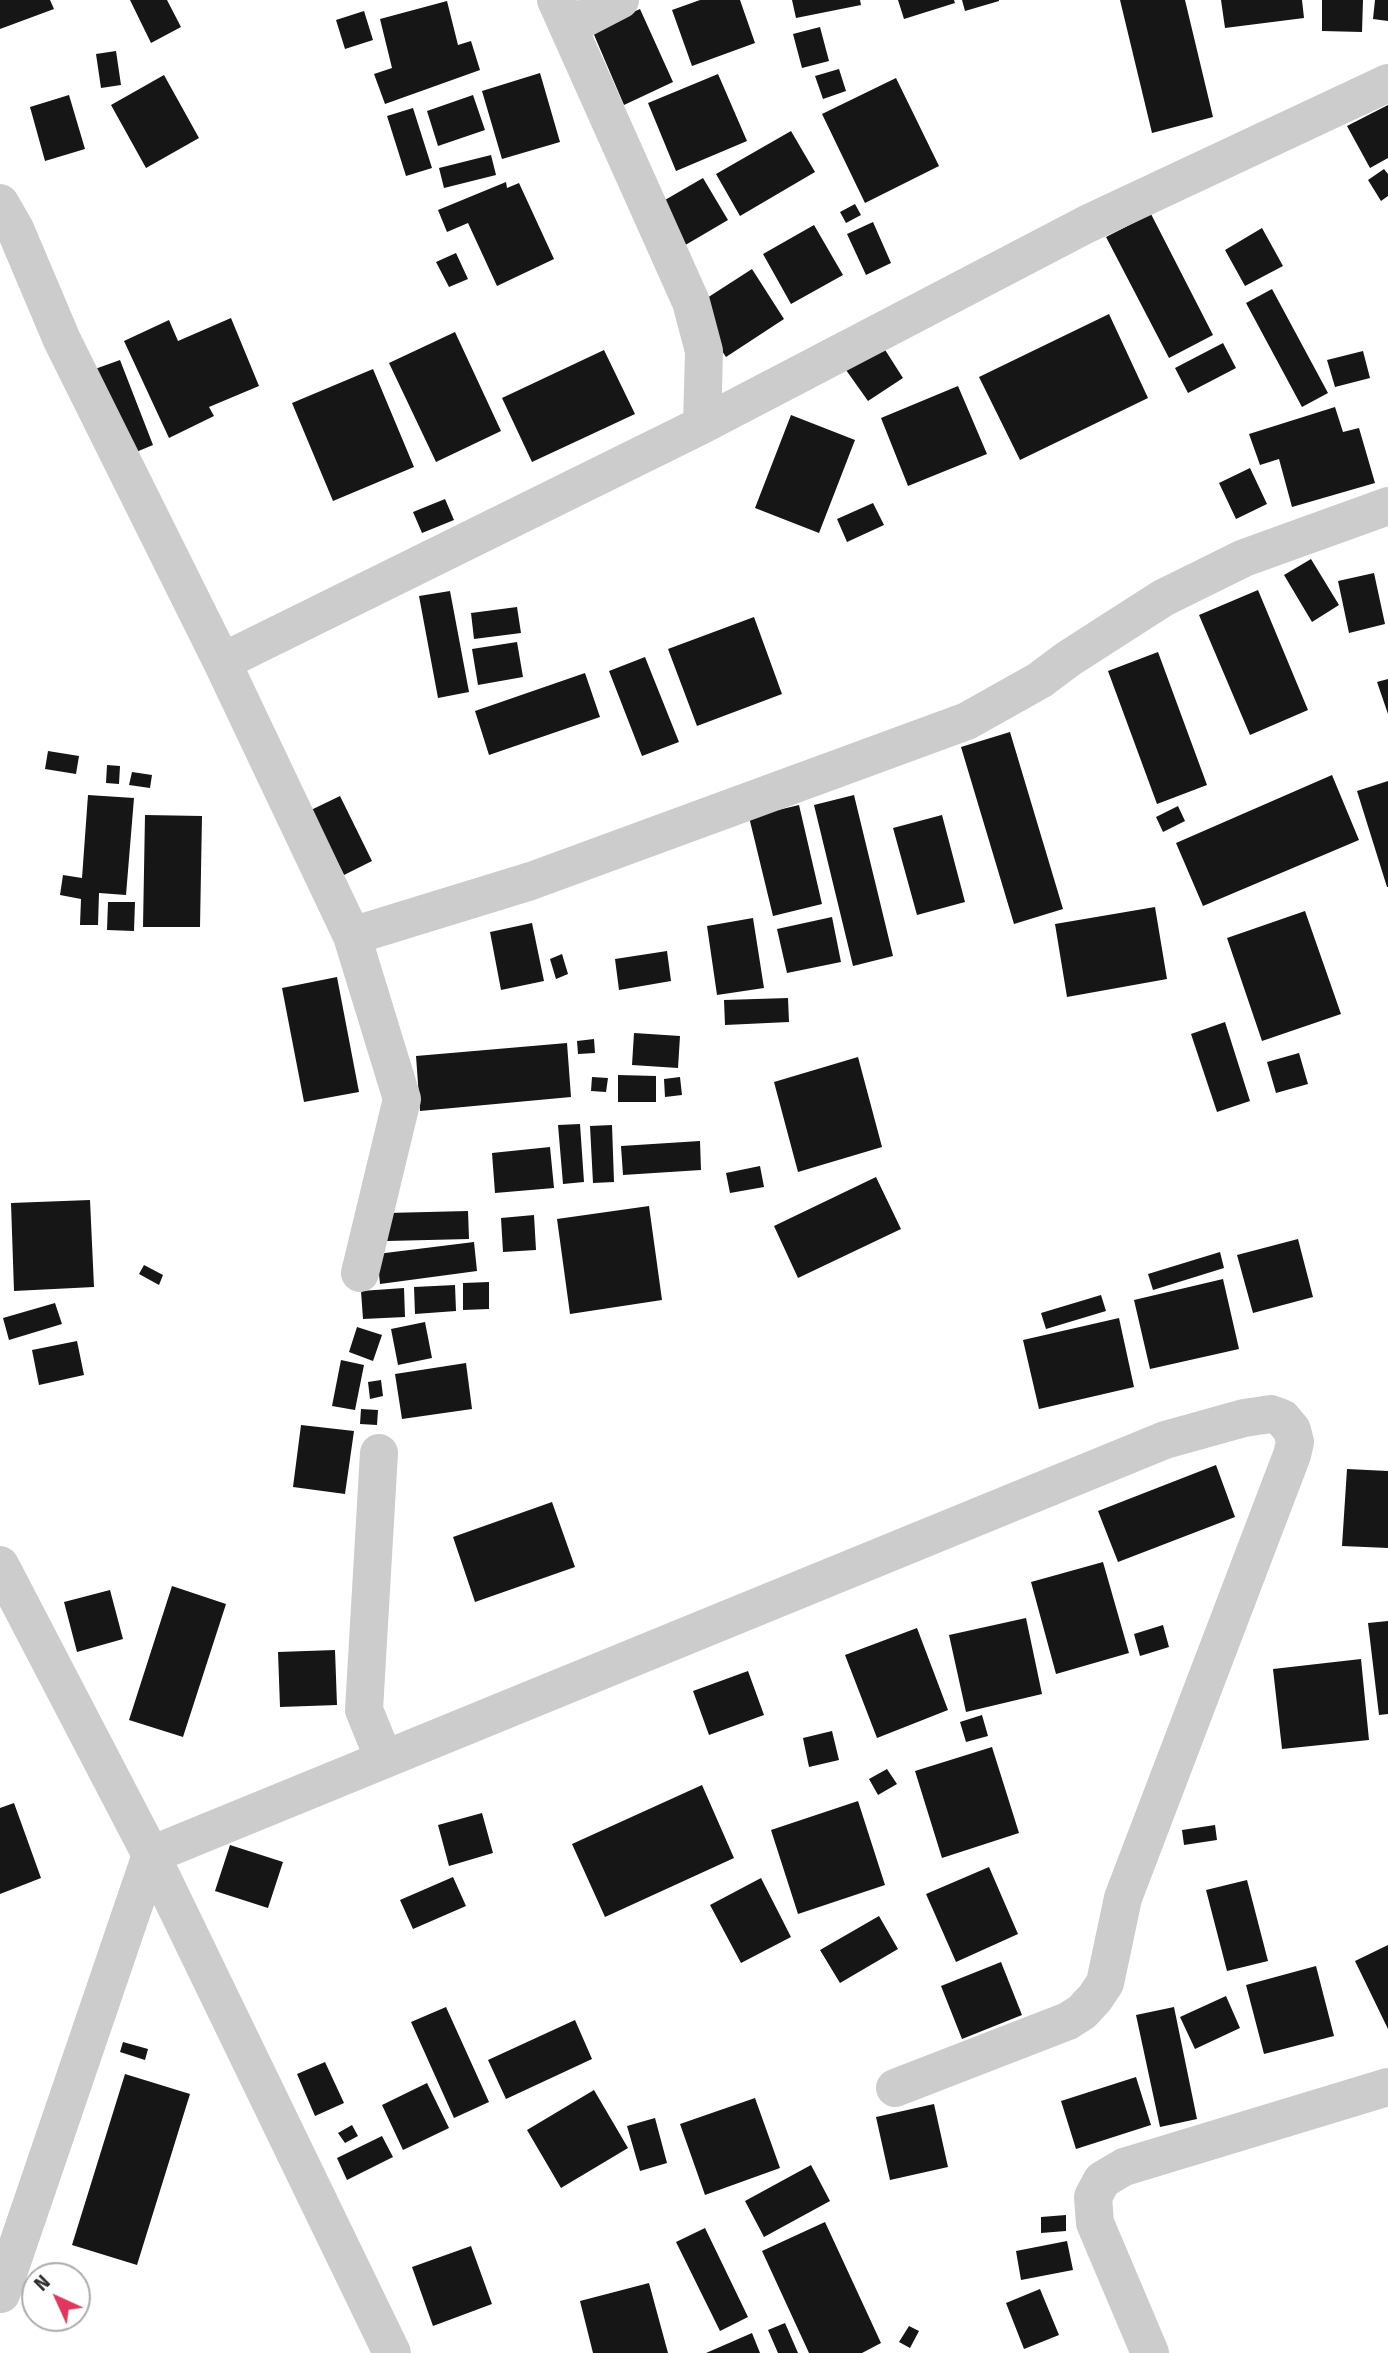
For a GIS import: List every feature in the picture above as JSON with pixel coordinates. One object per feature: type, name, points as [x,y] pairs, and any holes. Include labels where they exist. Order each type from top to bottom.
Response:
[{"type":"street","points":[[620,0],[562,14],[691,302],[704,351],[702,425]]},
{"type":"street","points":[[222,662],[702,425],[1087,224],[1388,83]]},
{"type":"street","points":[[0,203],[16,229],[62,340],[222,662],[352,936],[402,1099],[360,1273]]},
{"type":"street","points":[[352,936],[531,881],[967,721],[1040,680],[1163,598],[1244,558],[1388,506]]},
{"type":"street","points":[[1,2294],[151,1855],[1165,1440],[1244,1418],[1271,1414],[1282,1418],[1292,1430],[1295,1442],[1292,1455],[1124,1898],[1105,1983],[1082,2012],[1068,2021],[895,2088]]},
{"type":"street","points":[[379,1453],[364,1710],[384,1759]]},
{"type":"street","points":[[0,1565],[151,1855],[392,2353]]},
{"type":"street","points":[[1150,2353],[1095,2223],[1093,2197],[1102,2180],[1124,2167],[1388,2087]]},
{"type":"building","points":[[0,0],[50,0],[54,9],[0,29]]},
{"type":"building","points":[[130,0],[167,0],[181,27],[151,43]]},
{"type":"building","points":[[700,0],[740,0],[755,43],[692,66],[672,10]]},
{"type":"building","points":[[792,0],[860,0],[861,5],[796,18]]},
{"type":"building","points":[[898,0],[954,0],[955,3],[904,19]]},
{"type":"building","points":[[962,0],[999,0],[999,1],[965,11]]},
{"type":"building","points":[[1120,0],[1185,0],[1213,117],[1152,133]]},
{"type":"building","points":[[1221,0],[1302,0],[1304,18],[1225,28]]},
{"type":"building","points":[[1322,0],[1363,0],[1362,32],[1322,31]]},
{"type":"building","points":[[1375,0],[1388,0],[1388,21],[1373,19]]},
{"type":"building","points":[[447,1],[458,45],[471,41],[480,70],[385,104],[374,74],[392,68],[380,19]]},
{"type":"building","points":[[640,9],[673,82],[624,105],[592,30]]},
{"type":"building","points":[[364,11],[373,40],[345,49],[336,20]]},
{"type":"building","points":[[820,27],[829,61],[802,68],[793,34]]},
{"type":"building","points":[[116,51],[121,85],[101,88],[96,54]]},
{"type":"building","points":[[839,69],[846,91],[823,99],[815,76]]},
{"type":"building","points":[[540,73],[560,142],[502,159],[482,91]]},
{"type":"building","points":[[718,74],[747,141],[676,171],[648,103]]},
{"type":"building","points":[[164,75],[199,138],[146,168],[111,105]]},
{"type":"building","points":[[896,78],[939,166],[865,203],[822,114]]},
{"type":"building","points":[[69,95],[85,149],[45,161],[30,107]]},
{"type":"building","points":[[473,95],[485,130],[438,146],[427,111]]},
{"type":"building","points":[[1388,105],[1388,158],[1370,168],[1347,126]]},
{"type":"building","points":[[413,108],[432,168],[406,176],[387,116]]},
{"type":"building","points":[[791,131],[815,172],[740,216],[716,174]]},
{"type":"building","points":[[491,155],[496,175],[444,188],[439,168]]},
{"type":"building","points":[[1384,169],[1388,174],[1388,196],[1381,201],[1368,180]]},
{"type":"building","points":[[703,178],[728,220],[682,247],[658,204]]},
{"type":"building","points":[[506,182],[507,188],[519,183],[554,259],[497,286],[468,223],[447,232],[438,210]]},
{"type":"building","points":[[855,204],[861,215],[846,223],[840,212]]},
{"type":"building","points":[[1151,214],[1213,335],[1169,358],[1106,237]]},
{"type":"building","points":[[873,222],[891,263],[866,275],[847,234]]},
{"type":"building","points":[[814,225],[843,275],[791,304],[763,254]]},
{"type":"building","points":[[1262,228],[1283,266],[1245,286],[1225,250]]},
{"type":"building","points":[[456,253],[468,279],[449,287],[436,262]]},
{"type":"building","points":[[752,269],[784,319],[726,357],[693,307]]},
{"type":"building","points":[[1272,289],[1328,393],[1302,407],[1246,303]]},
{"type":"building","points":[[1109,314],[1148,398],[1020,460],[979,377]]},
{"type":"building","points":[[231,318],[259,386],[209,407],[214,416],[169,438],[124,341],[169,320],[178,341]]},
{"type":"building","points":[[455,332],[501,431],[436,462],[389,363]]},
{"type":"building","points":[[1223,343],[1236,368],[1188,393],[1175,368]]},
{"type":"building","points":[[882,345],[903,378],[868,401],[846,370]]},
{"type":"building","points":[[604,350],[635,414],[532,462],[502,398]]},
{"type":"building","points":[[1363,351],[1370,378],[1335,387],[1327,360]]},
{"type":"building","points":[[120,360],[153,445],[129,455],[95,369]]},
{"type":"building","points":[[373,369],[414,467],[333,501],[292,403]]},
{"type":"building","points":[[958,386],[987,454],[908,486],[881,418]]},
{"type":"building","points":[[1335,407],[1343,432],[1359,428],[1375,483],[1292,507],[1279,459],[1260,465],[1249,434]]},
{"type":"building","points":[[791,415],[855,440],[819,533],[755,508]]},
{"type":"building","points":[[1250,468],[1267,504],[1236,519],[1219,483]]},
{"type":"building","points":[[445,499],[454,520],[422,533],[413,512]]},
{"type":"building","points":[[873,503],[884,525],[847,542],[837,519]]},
{"type":"building","points":[[1311,559],[1339,605],[1312,622],[1284,575]]},
{"type":"building","points":[[1374,573],[1385,624],[1349,633],[1338,581]]},
{"type":"building","points":[[1258,590],[1308,710],[1250,735],[1199,615]]},
{"type":"building","points":[[450,591],[469,692],[438,698],[419,596]]},
{"type":"building","points":[[517,607],[521,633],[474,639],[471,613]]},
{"type":"building","points":[[754,617],[782,694],[697,726],[668,649]]},
{"type":"building","points":[[517,642],[523,677],[478,685],[472,649]]},
{"type":"building","points":[[1158,652],[1207,785],[1157,804],[1108,671]]},
{"type":"building","points":[[645,657],[679,742],[642,756],[609,671]]},
{"type":"building","points":[[585,673],[600,717],[489,755],[475,711]]},
{"type":"building","points":[[1388,679],[1388,714],[1377,682]]},
{"type":"building","points":[[1010,732],[1063,909],[1014,924],[961,747]]},
{"type":"building","points":[[48,751],[79,756],[76,774],[45,769]]},
{"type":"building","points":[[107,765],[120,766],[119,784],[106,783]]},
{"type":"building","points":[[132,772],[152,775],[150,788],[129,785]]},
{"type":"building","points":[[1332,775],[1359,840],[1203,906],[1176,843]]},
{"type":"building","points":[[1388,781],[1388,887],[1387,887],[1357,791]]},
{"type":"building","points":[[88,795],[134,798],[126,895],[99,893],[98,925],[80,925],[81,899],[60,895],[63,875],[82,878]]},
{"type":"building","points":[[854,795],[893,956],[853,966],[814,805]]},
{"type":"building","points":[[340,796],[372,861],[344,875],[311,810]]},
{"type":"building","points":[[799,805],[822,904],[773,916],[749,817]]},
{"type":"building","points":[[1178,806],[1185,821],[1163,832],[1156,817]]},
{"type":"building","points":[[145,815],[202,816],[200,927],[143,927]]},
{"type":"building","points":[[942,815],[965,902],[917,915],[893,828]]},
{"type":"building","points":[[108,902],[135,902],[134,931],[107,930]]},
{"type":"building","points":[[1155,907],[1167,979],[1067,997],[1055,924]]},
{"type":"building","points":[[1305,911],[1341,1014],[1262,1041],[1227,938]]},
{"type":"building","points":[[832,917],[841,962],[787,973],[777,929]]},
{"type":"building","points":[[753,918],[764,988],[717,995],[707,926]]},
{"type":"building","points":[[532,923],[544,981],[501,990],[490,932]]},
{"type":"building","points":[[667,951],[671,981],[619,990],[615,959]]},
{"type":"building","points":[[562,954],[568,974],[556,979],[550,959]]},
{"type":"building","points":[[337,977],[359,1092],[304,1102],[282,988]]},
{"type":"building","points":[[788,998],[789,1022],[725,1025],[724,1000]]},
{"type":"building","points":[[1225,1022],[1250,1101],[1217,1112],[1191,1034]]},
{"type":"building","points":[[634,1033],[680,1036],[678,1068],[632,1065]]},
{"type":"building","points":[[594,1039],[595,1053],[578,1054],[577,1041]]},
{"type":"building","points":[[567,1043],[571,1097],[420,1111],[416,1056]]},
{"type":"building","points":[[1299,1053],[1308,1084],[1276,1093],[1267,1062]]},
{"type":"building","points":[[858,1057],[882,1147],[798,1172],[774,1082]]},
{"type":"building","points":[[618,1075],[656,1076],[656,1102],[618,1102]]},
{"type":"building","points":[[592,1077],[608,1078],[606,1092],[591,1091]]},
{"type":"building","points":[[680,1077],[682,1095],[665,1097],[664,1079]]},
{"type":"building","points":[[580,1124],[584,1182],[563,1184],[558,1125]]},
{"type":"building","points":[[612,1125],[614,1182],[593,1183],[590,1126]]},
{"type":"building","points":[[700,1141],[701,1170],[623,1175],[621,1146]]},
{"type":"building","points":[[550,1147],[554,1188],[495,1193],[492,1153]]},
{"type":"building","points":[[760,1166],[764,1187],[730,1193],[726,1173]]},
{"type":"building","points":[[876,1177],[901,1229],[798,1278],[774,1226]]},
{"type":"building","points":[[90,1200],[94,1287],[14,1291],[11,1203]]},
{"type":"building","points":[[649,1206],[662,1300],[570,1314],[557,1219]]},
{"type":"building","points":[[468,1211],[469,1239],[387,1241],[387,1213]]},
{"type":"building","points":[[534,1215],[536,1250],[503,1252],[501,1218]]},
{"type":"building","points":[[1298,1239],[1313,1297],[1253,1313],[1237,1255]]},
{"type":"building","points":[[474,1242],[477,1271],[380,1284],[377,1254]]},
{"type":"building","points":[[1220,1252],[1224,1268],[1153,1290],[1148,1274]]},
{"type":"building","points":[[144,1265],[163,1275],[159,1285],[139,1274]]},
{"type":"building","points":[[1223,1279],[1239,1349],[1150,1369],[1134,1300]]},
{"type":"building","points":[[489,1282],[489,1309],[463,1310],[463,1283]]},
{"type":"building","points":[[455,1285],[456,1311],[415,1314],[414,1287]]},
{"type":"building","points":[[404,1288],[405,1317],[363,1319],[361,1291]]},
{"type":"building","points":[[1101,1295],[1106,1311],[1046,1329],[1041,1313]]},
{"type":"building","points":[[55,1303],[62,1324],[9,1340],[3,1318]]},
{"type":"building","points":[[1119,1318],[1134,1387],[1039,1409],[1023,1340]]},
{"type":"building","points":[[425,1322],[432,1358],[398,1365],[391,1329]]},
{"type":"building","points":[[357,1327],[382,1335],[373,1361],[349,1352]]},
{"type":"building","points":[[77,1341],[84,1375],[39,1385],[32,1350]]},
{"type":"building","points":[[341,1360],[364,1365],[355,1410],[332,1406]]},
{"type":"building","points":[[466,1363],[472,1409],[402,1419],[395,1374]]},
{"type":"building","points":[[381,1380],[383,1396],[370,1399],[368,1382]]},
{"type":"building","points":[[361,1409],[378,1410],[377,1425],[360,1424]]},
{"type":"building","points":[[301,1425],[354,1431],[345,1494],[293,1487]]},
{"type":"building","points":[[1216,1465],[1235,1517],[1118,1562],[1098,1511]]},
{"type":"building","points":[[1347,1469],[1388,1471],[1388,1548],[1342,1546]]},
{"type":"building","points":[[552,1502],[575,1567],[475,1602],[453,1537]]},
{"type":"building","points":[[1103,1562],[1129,1653],[1056,1674],[1031,1582]]},
{"type":"building","points":[[172,1586],[226,1604],[183,1737],[129,1720]]},
{"type":"building","points":[[110,1590],[123,1639],[77,1652],[64,1602]]},
{"type":"building","points":[[1026,1618],[1042,1694],[966,1712],[949,1635]]},
{"type":"building","points":[[1388,1621],[1388,1714],[1379,1715],[1368,1623]]},
{"type":"building","points":[[1163,1625],[1169,1647],[1140,1656],[1134,1634]]},
{"type":"building","points":[[917,1628],[948,1710],[877,1738],[845,1655]]},
{"type":"building","points":[[335,1650],[337,1705],[280,1707],[278,1652]]},
{"type":"building","points":[[1361,1659],[1369,1740],[1282,1749],[1273,1669]]},
{"type":"building","points":[[748,1671],[764,1715],[709,1735],[693,1691]]},
{"type":"building","points":[[982,1715],[988,1736],[966,1742],[960,1722]]},
{"type":"building","points":[[832,1731],[839,1760],[809,1767],[803,1738]]},
{"type":"building","points":[[992,1747],[1019,1833],[942,1858],[915,1771]]},
{"type":"building","points":[[887,1769],[897,1784],[878,1795],[869,1779]]},
{"type":"building","points":[[702,1785],[734,1858],[605,1917],[572,1844]]},
{"type":"building","points":[[858,1801],[885,1885],[798,1914],[771,1830]]},
{"type":"building","points":[[14,1803],[41,1878],[0,1894],[0,1808]]},
{"type":"building","points":[[482,1813],[493,1853],[449,1866],[438,1825]]},
{"type":"building","points":[[1215,1825],[1217,1840],[1184,1845],[1182,1830]]},
{"type":"building","points":[[230,1845],[283,1862],[268,1908],[215,1891]]},
{"type":"building","points":[[989,1867],[1018,1934],[956,1962],[926,1894]]},
{"type":"building","points":[[453,1877],[466,1906],[413,1929],[400,1900]]},
{"type":"building","points":[[761,1878],[791,1937],[741,1963],[710,1905]]},
{"type":"building","points":[[1247,1880],[1268,1961],[1227,1971],[1206,1890]]},
{"type":"building","points":[[879,1916],[898,1949],[840,1983],[820,1950]]},
{"type":"building","points":[[1388,1945],[1388,2029],[1355,1961]]},
{"type":"building","points":[[1001,1962],[1022,2015],[962,2039],[941,1986]]},
{"type":"building","points":[[1316,1966],[1334,2036],[1264,2054],[1246,1985]]},
{"type":"building","points":[[1226,1996],[1240,2028],[1195,2049],[1180,2017]]},
{"type":"building","points":[[446,2007],[489,2102],[454,2118],[411,2022]]},
{"type":"building","points":[[1174,2007],[1197,2119],[1160,2127],[1136,2015]]},
{"type":"building","points":[[575,2020],[592,2059],[506,2099],[488,2060]]},
{"type":"building","points":[[123,2042],[148,2049],[145,2060],[120,2052]]},
{"type":"building","points":[[325,2062],[344,2103],[315,2116],[297,2074]]},
{"type":"building","points":[[125,2074],[190,2094],[137,2265],[72,2245]]},
{"type":"building","points":[[1136,2077],[1151,2125],[1076,2149],[1061,2101]]},
{"type":"building","points":[[427,2083],[449,2128],[403,2150],[382,2105]]},
{"type":"building","points":[[594,2090],[628,2148],[561,2188],[527,2130]]},
{"type":"building","points":[[755,2098],[780,2168],[705,2195],[680,2124]]},
{"type":"building","points":[[934,2104],[948,2167],[890,2180],[876,2117]]},
{"type":"building","points":[[655,2118],[667,2163],[640,2171],[627,2126]]},
{"type":"building","points":[[352,2125],[358,2136],[345,2143],[338,2133]]},
{"type":"building","points":[[382,2136],[393,2157],[347,2180],[337,2158]]},
{"type":"building","points":[[811,2165],[830,2201],[764,2237],[745,2201]]},
{"type":"building","points":[[1066,2215],[1066,2231],[1041,2233],[1041,2217]]},
{"type":"building","points":[[825,2222],[881,2343],[862,2353],[809,2353],[762,2251]]},
{"type":"building","points":[[705,2228],[748,2317],[720,2331],[676,2242]]},
{"type":"building","points":[[1067,2241],[1073,2270],[1021,2280],[1016,2251]]},
{"type":"building","points":[[471,2246],[492,2304],[433,2326],[412,2267]]},
{"type":"building","points":[[649,2283],[668,2353],[593,2353],[580,2301]]},
{"type":"building","points":[[1040,2289],[1059,2335],[1024,2349],[1006,2303]]},
{"type":"building","points":[[785,2323],[798,2353],[778,2353],[768,2330]]},
{"type":"building","points":[[909,2326],[919,2331],[910,2348],[899,2342]]},
{"type":"building","points":[[752,2333],[760,2353],[706,2353]]}]
